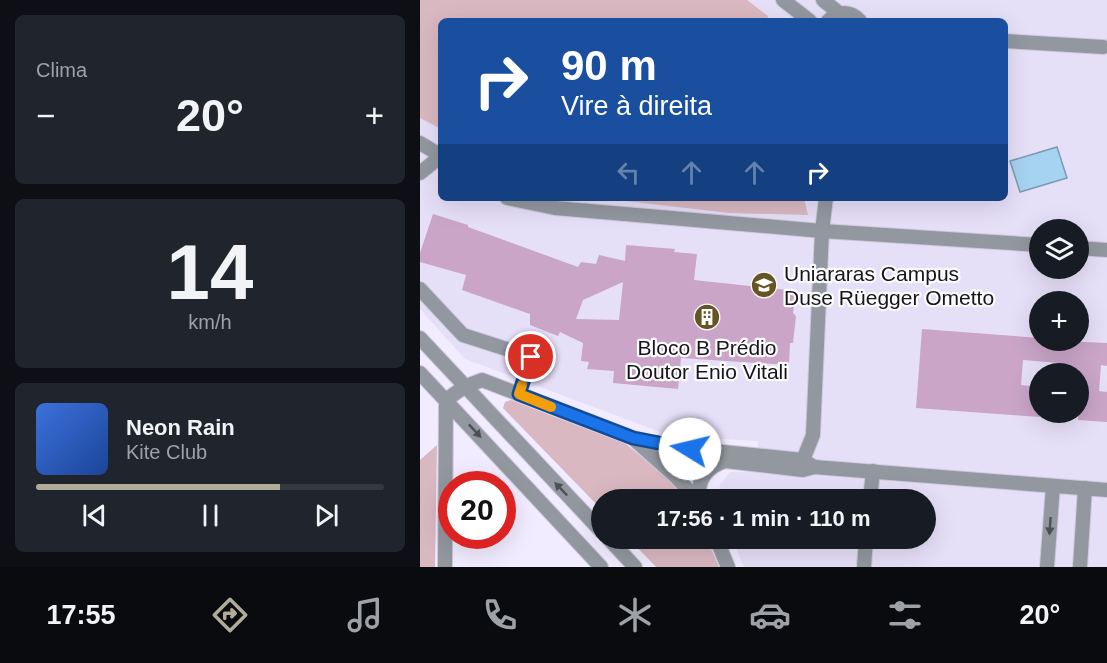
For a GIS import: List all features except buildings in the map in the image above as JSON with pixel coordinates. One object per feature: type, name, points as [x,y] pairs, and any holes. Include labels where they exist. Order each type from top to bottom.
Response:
[{"type":"street","points":[[783,0],[806,18]]},
{"type":"street","points":[[823,0],[845,12]]},
{"type":"street","points":[[1008,41],[1103,47]]},
{"type":"street","points":[[420,143],[438,155]]},
{"type":"street","points":[[420,173],[438,158]]},
{"type":"street","points":[[521,201],[555,208],[822,231],[1029,244]]},
{"type":"street","points":[[807,466],[813,435],[822,231],[826,201]]},
{"type":"street","points":[[1089,249],[1107,250]]},
{"type":"street","points":[[420,289],[463,335],[537,359],[519,394]]},
{"type":"street","points":[[420,338],[591,520]]},
{"type":"street","points":[[420,373],[601,567]]},
{"type":"street","points":[[446,400],[464,387],[482,380],[633,438],[673,447],[807,466]]},
{"type":"street","points":[[446,400],[446,567]]},
{"type":"street","points":[[633,438],[688,489]]},
{"type":"street","points":[[700,489],[703,476],[709,469],[725,461],[1107,490]]},
{"type":"street","points":[[871,489],[873,471]]},
{"type":"street","points":[[1047,567],[1053,486]]},
{"type":"street","points":[[1080,567],[1085,488]]},
{"type":"street","points":[[618,549],[635,567]]},
{"type":"street","points":[[721,549],[728,567]]},
{"type":"street","points":[[864,567],[865,549]]},
{"type":"shaded area","name":"Uniararas Campus Duse Rüegger Ometto","points":[[420,0],[1107,0],[1107,567],[744,567],[736,549],[936,549],[936,489],[719,489],[730,472],[757,472],[758,441],[671,436],[465,359],[420,309]]},
{"type":"shaded area","points":[[420,0],[747,0],[768,16],[768,18],[438,18],[438,127],[420,118]]},
{"type":"shaded area","points":[[626,201],[805,201],[808,215],[729,213]]},
{"type":"shaded area","points":[[511,400],[626,444],[678,489],[591,489],[591,499],[503,408],[505,402]]},
{"type":"shaded area","points":[[437,445],[435,567],[420,567],[420,460]]},
{"type":"shaded area","points":[[639,549],[711,549],[719,567],[656,567]]},
{"type":"water","points":[[1057,147],[1067,178],[1020,192],[1010,161]]},
{"type":"slow traffic","points":[[522,385],[519,394],[551,407]]},
{"type":"place","name":"Uniararas Campus Duse Rüegger Ometto","points":[[764,285]]},
{"type":"place","name":"Bloco B Prédio Doutor Enio Vitali","points":[[707,317]]},
{"type":"route","points":[[531,357],[519,394],[633,438],[690,449]]}]
